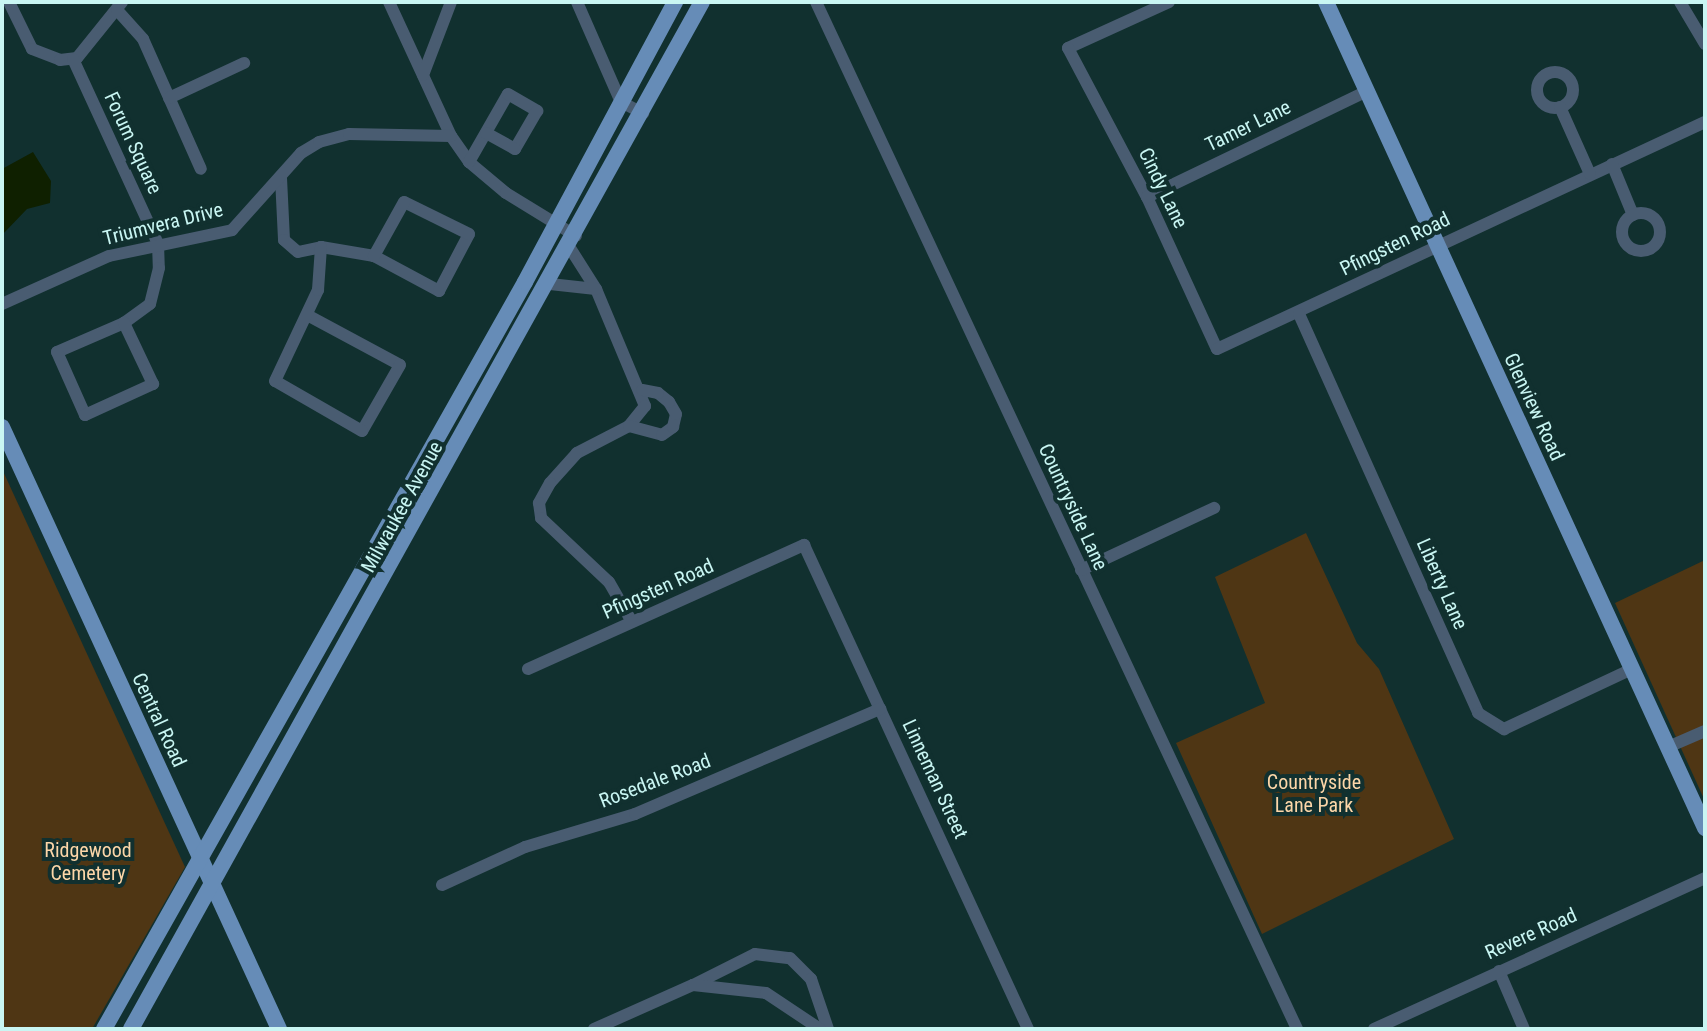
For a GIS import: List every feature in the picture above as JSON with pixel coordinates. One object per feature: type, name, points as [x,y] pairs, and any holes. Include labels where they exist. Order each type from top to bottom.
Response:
[{"type":"main road","name":"Milwaukee Avenue","points":[[104,1029],[351,592],[675,2]]},
{"type":"main road","name":"Milwaukee Avenue","points":[[131,1029],[550,284],[702,2]]},
{"type":"main road","name":"Glenview Road","points":[[1326,2],[1705,828]]},
{"type":"main road","name":"Central Road","points":[[2,427],[279,1029]]},
{"type":"main road","points":[[319,696],[322,676],[358,614],[351,592]]},
{"type":"street","points":[[9,2],[32,49],[60,60],[73,59],[120,6],[143,39],[201,169]]},
{"type":"street","points":[[389,2],[451,136],[469,162],[555,224],[573,242],[642,390],[645,406],[629,426],[577,453],[539,503],[549,530],[609,582],[632,622]]},
{"type":"street","points":[[423,75],[451,2]]},
{"type":"street","points":[[577,2],[621,102],[643,113]]},
{"type":"street","name":"Countryside Lane","points":[[816,2],[1297,1029]]},
{"type":"street","points":[[1680,2],[1705,44]]},
{"type":"street","name":"Cindy Lane","points":[[1166,3],[1068,48],[1147,197],[1217,349]]},
{"type":"street","name":"Forum Square","points":[[73,59],[158,244]]},
{"type":"street","points":[[169,98],[244,63]]},
{"type":"street","name":"Tamer Lane","points":[[1147,197],[1367,91]]},
{"type":"street","points":[[469,162],[508,94],[537,111],[515,149],[486,133]]},
{"type":"street","points":[[1560,107],[1590,174]]},
{"type":"street","name":"Pfingsten Road","points":[[1217,349],[1299,314],[1705,122]]},
{"type":"street","name":"Triumvera Drive","points":[[2,304],[109,256],[232,230],[310,147],[349,134],[451,136]]},
{"type":"street","points":[[1612,164],[1633,215]]},
{"type":"street","points":[[281,178],[284,240],[298,252],[321,247],[374,256],[439,291],[469,234],[404,202],[374,256]]},
{"type":"street","points":[[124,323],[153,384],[85,415],[57,352],[124,323],[150,304],[159,268],[158,244]]},
{"type":"street","points":[[309,316],[400,365],[362,431],[275,381],[309,316],[318,290],[321,247]]},
{"type":"street","points":[[550,284],[596,289]]},
{"type":"street","name":"Liberty Lane","points":[[1299,314],[1478,713],[1504,729],[1632,669]]},
{"type":"street","points":[[629,426],[662,435],[673,427],[676,414],[669,402],[658,393],[642,390]]},
{"type":"street","points":[[1081,570],[1214,508]]},
{"type":"street","name":"Pfingsten Road","points":[[528,669],[804,545]]},
{"type":"street","name":"Linneman Street","points":[[804,545],[1028,1029]]},
{"type":"street","name":"Rosedale Road","points":[[442,885],[525,847],[635,814],[880,709]]},
{"type":"street","points":[[1668,747],[1705,731]]},
{"type":"street","name":"Revere Road","points":[[1374,1029],[1705,878]]},
{"type":"street","points":[[594,1029],[755,954],[790,958],[811,979],[828,1029]]},
{"type":"street","points":[[1499,971],[1524,1029]]},
{"type":"street","points":[[693,985],[766,993],[820,1029]]},
{"type":"green space","name":"Ridgewood Cemetery","points":[[2,469],[185,867],[92,1029],[2,1029]]},
{"type":"green space","name":"Countryside Lane Park","points":[[1306,533],[1357,643],[1379,669],[1454,839],[1262,934],[1176,743],[1265,703],[1215,577]]},
{"type":"green space","points":[[1705,560],[1705,801],[1615,603]]},
{"type":"shaded area","points":[[33,152],[51,181],[50,203],[27,209],[2,235],[2,169]]}]
